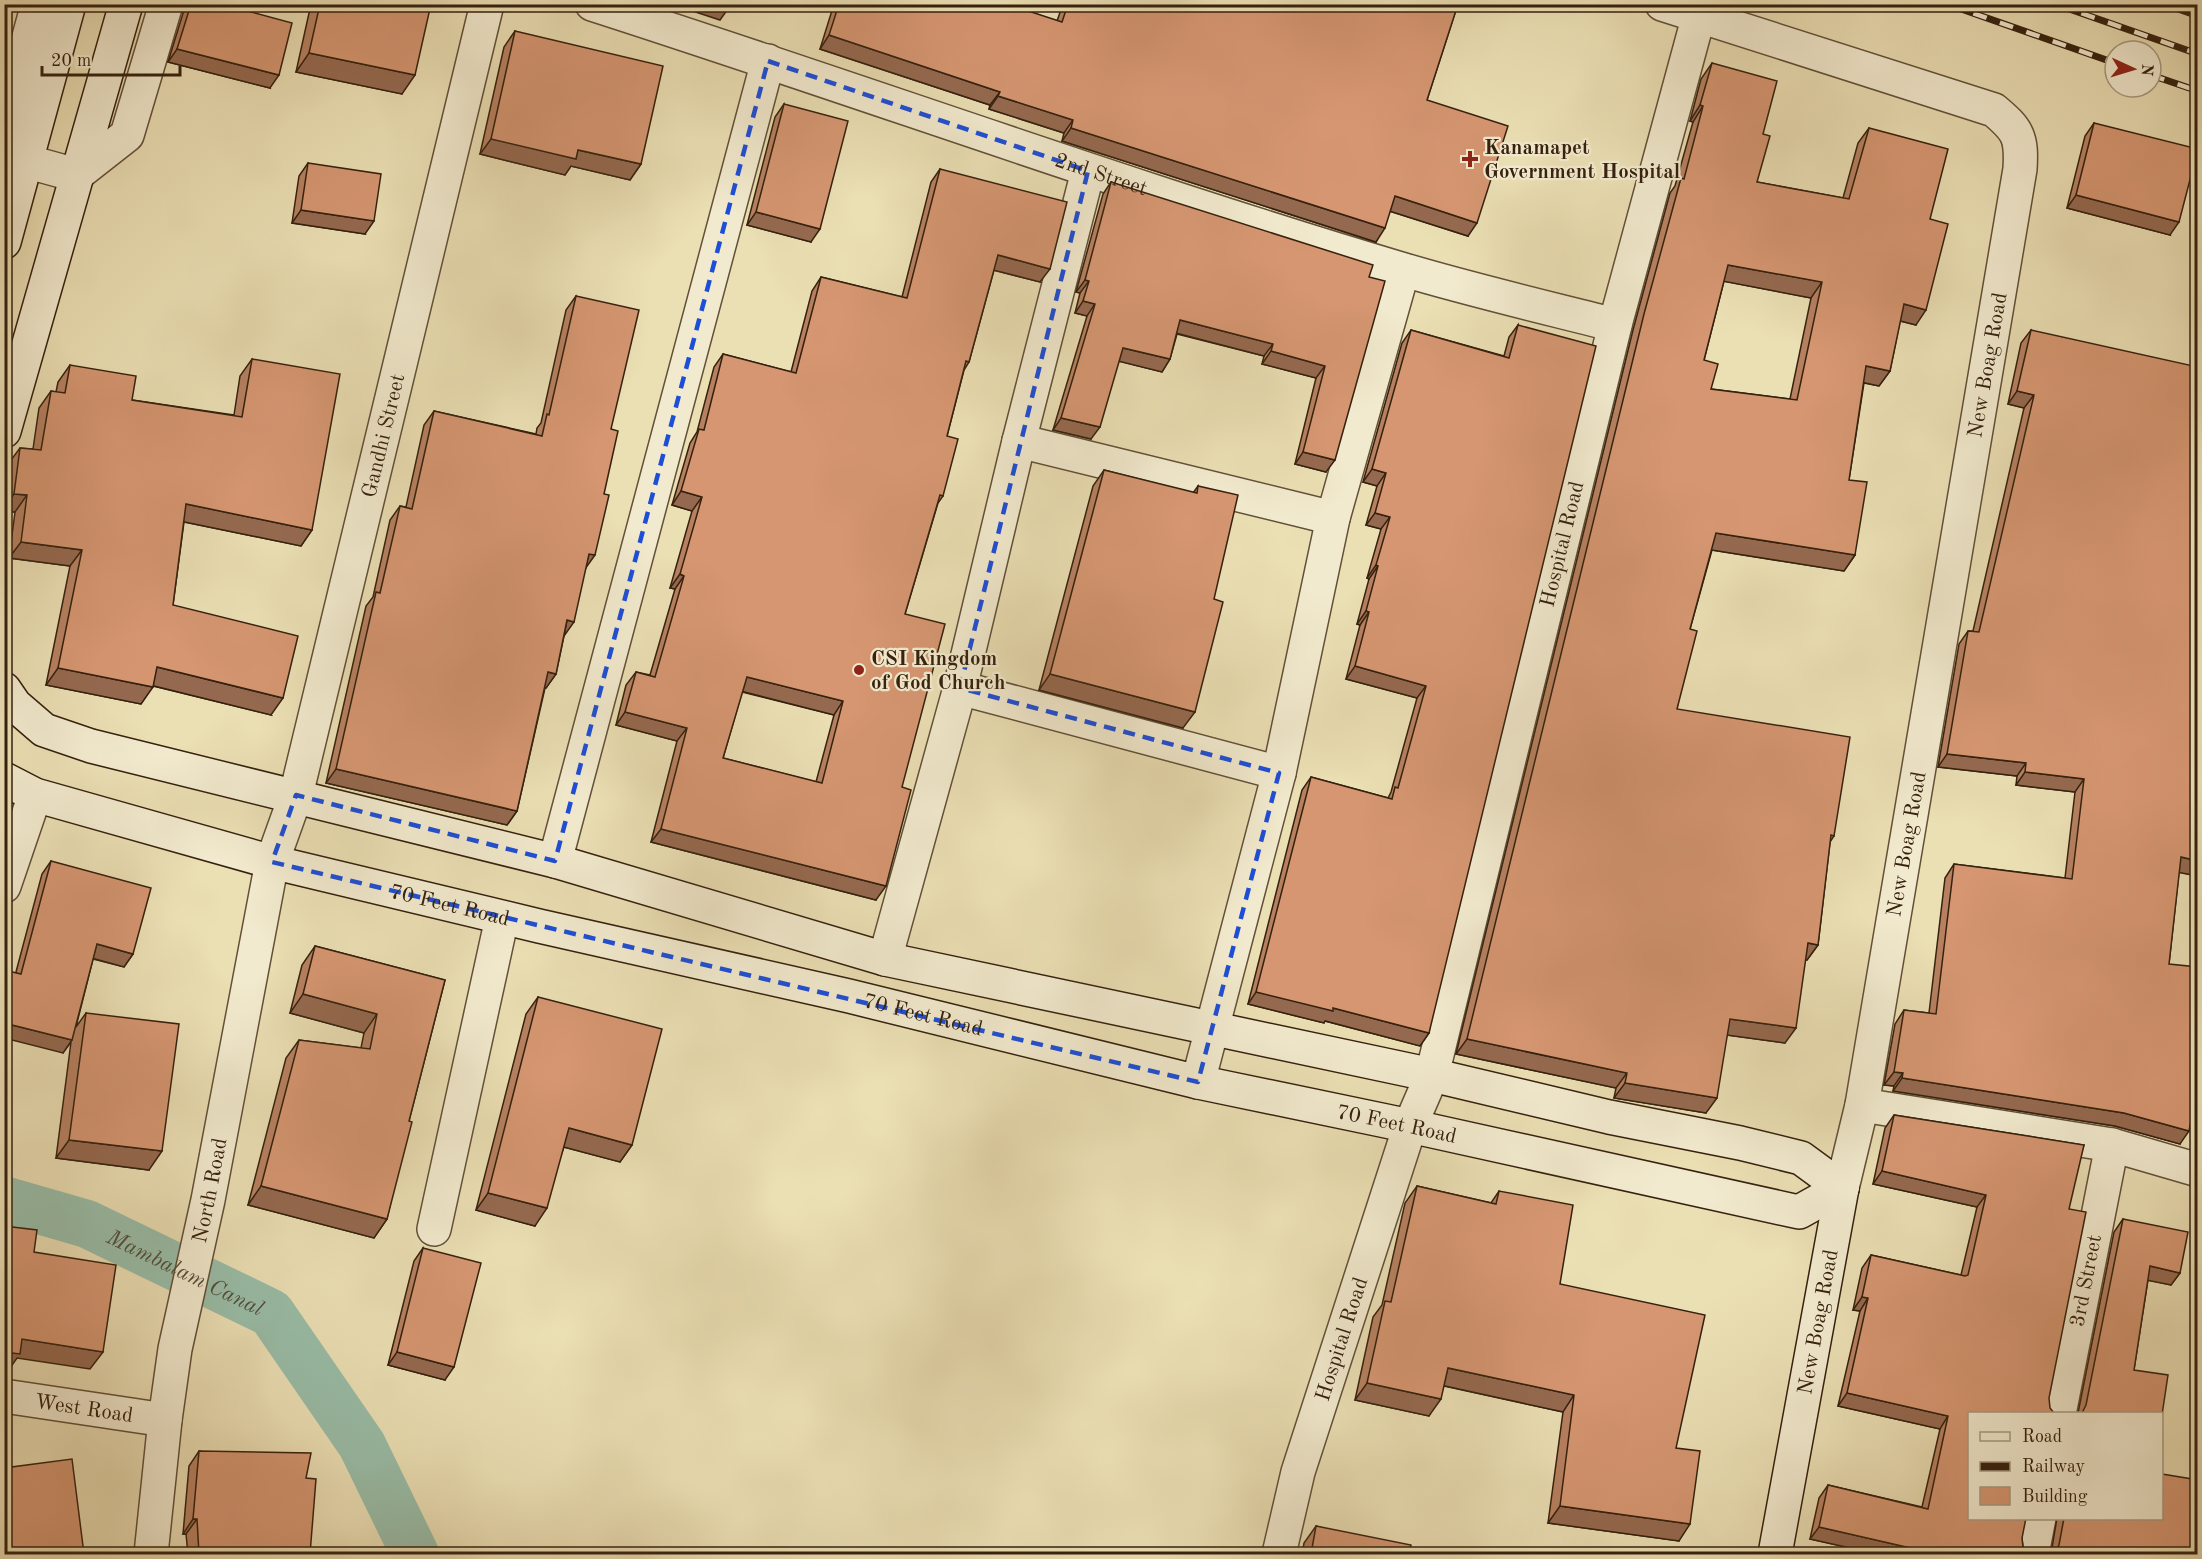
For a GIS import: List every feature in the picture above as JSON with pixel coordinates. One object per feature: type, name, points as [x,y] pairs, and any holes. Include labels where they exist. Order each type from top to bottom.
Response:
[{"type":"street","points":[[25,161],[10,106],[38,4]]},
{"type":"street","points":[[4,242],[69,4]]},
{"type":"street","points":[[4,431],[126,4]]},
{"type":"street","points":[[76,175],[127,135],[166,4]]},
{"type":"street","name":"Gandhi Street","points":[[273,862],[296,795],[487,4]]},
{"type":"street","name":"2nd Street","points":[[592,4],[768,61],[1088,171],[1403,270],[1615,325]]},
{"type":"street","points":[[1662,4],[1699,15]]},
{"type":"street","name":"New Boag Road","points":[[1699,15],[1977,103],[1994,110],[2017,132],[2021,146],[2020,169],[1862,1105],[1842,1188],[1775,1554]]},
{"type":"street","name":"Hospital Road","points":[[1279,1554],[1298,1472],[1410,1126],[1432,1075],[1615,325],[1699,15]]},
{"type":"street","points":[[555,861],[768,61]]},
{"type":"street","points":[[25,161],[76,175]]},
{"type":"street","points":[[885,959],[960,688],[1019,441],[1088,171]]},
{"type":"street","points":[[1197,1082],[1279,773],[1333,518],[1403,270]]},
{"type":"street","points":[[1019,441],[1333,518]]},
{"type":"street","points":[[960,688],[1279,773]]},
{"type":"street","points":[[4,689],[15,705],[44,730],[91,746],[555,861],[885,959],[1432,1075],[1609,1117],[1740,1143],[1801,1158],[1842,1188]]},
{"type":"street","name":"70 Feet Road","points":[[4,779],[35,795],[273,862],[502,918],[849,996],[1197,1082],[1410,1126],[1799,1212],[1842,1188]]},
{"type":"street","points":[[4,886],[35,795]]},
{"type":"street","name":"North Road","points":[[152,1554],[165,1420],[176,1349],[208,1200],[273,862]]},
{"type":"street","points":[[434,1229],[502,918]]},
{"type":"street","points":[[1862,1105],[2112,1145],[2197,1166]]},
{"type":"street","name":"3rd Street","points":[[2059,1412],[2112,1145]]},
{"type":"street","name":"West Road","points":[[4,1396],[165,1420]]},
{"type":"street","points":[[2032,1554],[2039,1520]]},
{"type":"highlighted area","points":[[768,61],[1088,171],[960,688],[1279,773],[1198,1082],[272,862],[296,795],[555,861]]},
{"type":"building","points":[[191,4],[222,4],[292,23],[279,75],[177,49]]},
{"type":"building","points":[[320,4],[431,4],[415,75],[309,53]]},
{"type":"building","points":[[839,4],[1007,4],[1062,22],[1068,4],[1458,4],[1427,100],[1508,126],[1477,223],[1395,196],[1385,228],[1071,128],[1073,120],[998,96],[1000,92],[829,35]]},
{"type":"building","points":[[4,12],[8,13],[4,29]]},
{"type":"building","points":[[515,31],[663,66],[641,164],[578,150],[576,159],[491,139]]},
{"type":"building","points":[[1712,63],[1777,81],[1763,134],[1770,136],[1757,182],[1849,199],[1869,128],[1948,149],[1930,219],[1948,224],[1926,310],[1904,304],[1890,371],[1866,366],[1849,480],[1867,482],[1855,555],[1716,533],[1690,629],[1697,631],[1677,709],[1850,737],[1834,836],[1831,835],[1818,945],[1808,943],[1796,1028],[1730,1019],[1717,1098],[1625,1083],[1627,1073],[1467,1039],[1644,314],[1681,178],[1684,179],[1703,106],[1700,105]],"holes":[[[1728,265],[1822,282],[1797,400],[1711,389],[1718,364],[1704,360]]]},
{"type":"building","points":[[784,104],[848,121],[820,229],[756,212]]},
{"type":"building","points":[[2094,123],[2198,149],[2179,222],[2076,195]]},
{"type":"building","points":[[308,163],[381,174],[374,221],[301,210]]},
{"type":"building","points":[[940,169],[1067,202],[1050,269],[998,255],[969,362],[966,361],[947,436],[958,439],[943,496],[940,495],[905,614],[945,624],[902,787],[911,790],[886,886],[661,829],[687,728],[625,712],[636,672],[655,677],[684,576],[680,574],[702,497],[681,491],[699,429],[704,430],[723,354],[796,373],[821,277],[907,298]],"holes":[[[747,677],[843,701],[822,783],[723,758]]]},
{"type":"building","points":[[1111,182],[1373,265],[1369,277],[1385,281],[1335,460],[1303,452],[1325,366],[1271,351],[1273,344],[1180,320],[1170,359],[1123,348],[1100,427],[1061,418],[1095,304],[1083,301],[1089,281],[1085,280]]},
{"type":"building","points":[[576,296],[639,310],[611,429],[618,431],[604,494],[609,495],[595,555],[589,554],[574,622],[567,620],[556,674],[548,672],[517,811],[336,769],[376,592],[380,593],[400,506],[412,509],[434,411],[542,436],[547,414],[549,415]]},
{"type":"building","points":[[1518,325],[1596,346],[1429,1033],[1333,1008],[1333,1011],[1256,992],[1311,777],[1392,799],[1395,787],[1398,788],[1426,686],[1355,666],[1369,612],[1366,611],[1378,566],[1376,565],[1390,517],[1375,513],[1386,473],[1372,469],[1411,330],[1509,358]]},
{"type":"building","points":[[2031,330],[2198,367],[2198,861],[2181,857],[2169,964],[2198,967],[2198,1085],[2189,1131],[2124,1113],[1902,1078],[1903,1073],[1894,1072],[1904,1010],[1936,1014],[1954,864],[2072,879],[2084,779],[2025,772],[2026,763],[1947,754],[1968,631],[1979,632],[2034,395],[2017,391]]},
{"type":"building","points":[[252,359],[340,374],[312,530],[186,504],[173,605],[298,636],[283,698],[157,667],[153,687],[58,668],[82,550],[21,542],[27,495],[14,494],[20,448],[41,450],[51,391],[65,393],[70,365],[136,376],[132,400],[242,417]]},
{"type":"building","points":[[1104,470],[1197,493],[1198,486],[1238,495],[1214,599],[1223,602],[1195,712],[1050,674]]},
{"type":"building","points":[[51,861],[151,888],[133,954],[97,944],[72,1040],[4,1023],[4,970],[21,974]]},
{"type":"building","points":[[315,946],[445,980],[387,1219],[261,1186],[299,1040],[370,1049],[377,1014],[303,994]]},
{"type":"building","points":[[538,997],[662,1029],[632,1145],[569,1128],[547,1208],[488,1193]]},
{"type":"building","points":[[86,1013],[179,1024],[162,1151],[69,1140]]},
{"type":"building","points":[[1894,1115],[2084,1145],[2069,1209],[2086,1212],[2049,1398],[2050,1408],[2053,1412],[1968,1412],[1968,1520],[2026,1520],[2022,1538],[2023,1547],[2028,1554],[1923,1554],[1924,1551],[1819,1527],[1828,1485],[1928,1509],[1948,1416],[1847,1393],[1868,1298],[1862,1297],[1871,1255],[1968,1275],[1986,1195],[1882,1171]]},
{"type":"building","points":[[1417,1186],[1496,1204],[1499,1191],[1573,1205],[1560,1284],[1705,1315],[1676,1448],[1700,1451],[1690,1524],[1560,1506],[1574,1395],[1448,1368],[1441,1399],[1367,1383],[1385,1301],[1391,1302]]},
{"type":"building","points":[[2123,1219],[2188,1232],[2180,1273],[2150,1266],[2134,1370],[2168,1375],[2162,1412],[2082,1412],[2086,1405]]},
{"type":"building","points":[[4,1226],[37,1230],[34,1252],[116,1265],[103,1352],[22,1339],[20,1354],[4,1352]]},
{"type":"building","points":[[423,1248],[481,1263],[454,1367],[397,1352]]},
{"type":"building","points":[[199,1451],[311,1453],[306,1478],[316,1479],[310,1554],[199,1554],[197,1519],[193,1519]]},
{"type":"building","points":[[72,1459],[84,1554],[4,1554],[4,1468]]},
{"type":"building","points":[[2163,1474],[2198,1480],[2198,1554],[2054,1554],[2059,1545],[2064,1520],[2163,1520]]},
{"type":"building","points":[[1316,1526],[1411,1545],[1409,1554],[1311,1554]]},
{"type":"waterway","name":"Mambalam Canal","points":[[4,1200],[87,1224],[271,1313],[362,1445],[415,1554]]},
{"type":"railway","points":[[1947,4],[2103,59]]},
{"type":"railway","points":[[2055,4],[2198,54]]},
{"type":"railway","points":[[2164,4],[2198,16]]},
{"type":"railway","points":[[2163,79],[2198,91]]},
{"type":"place","name":"Kanamapet Government Hospital","points":[[1470,159]]},
{"type":"place","name":"CSI Kingdom of God Church","points":[[859,670]]}]
